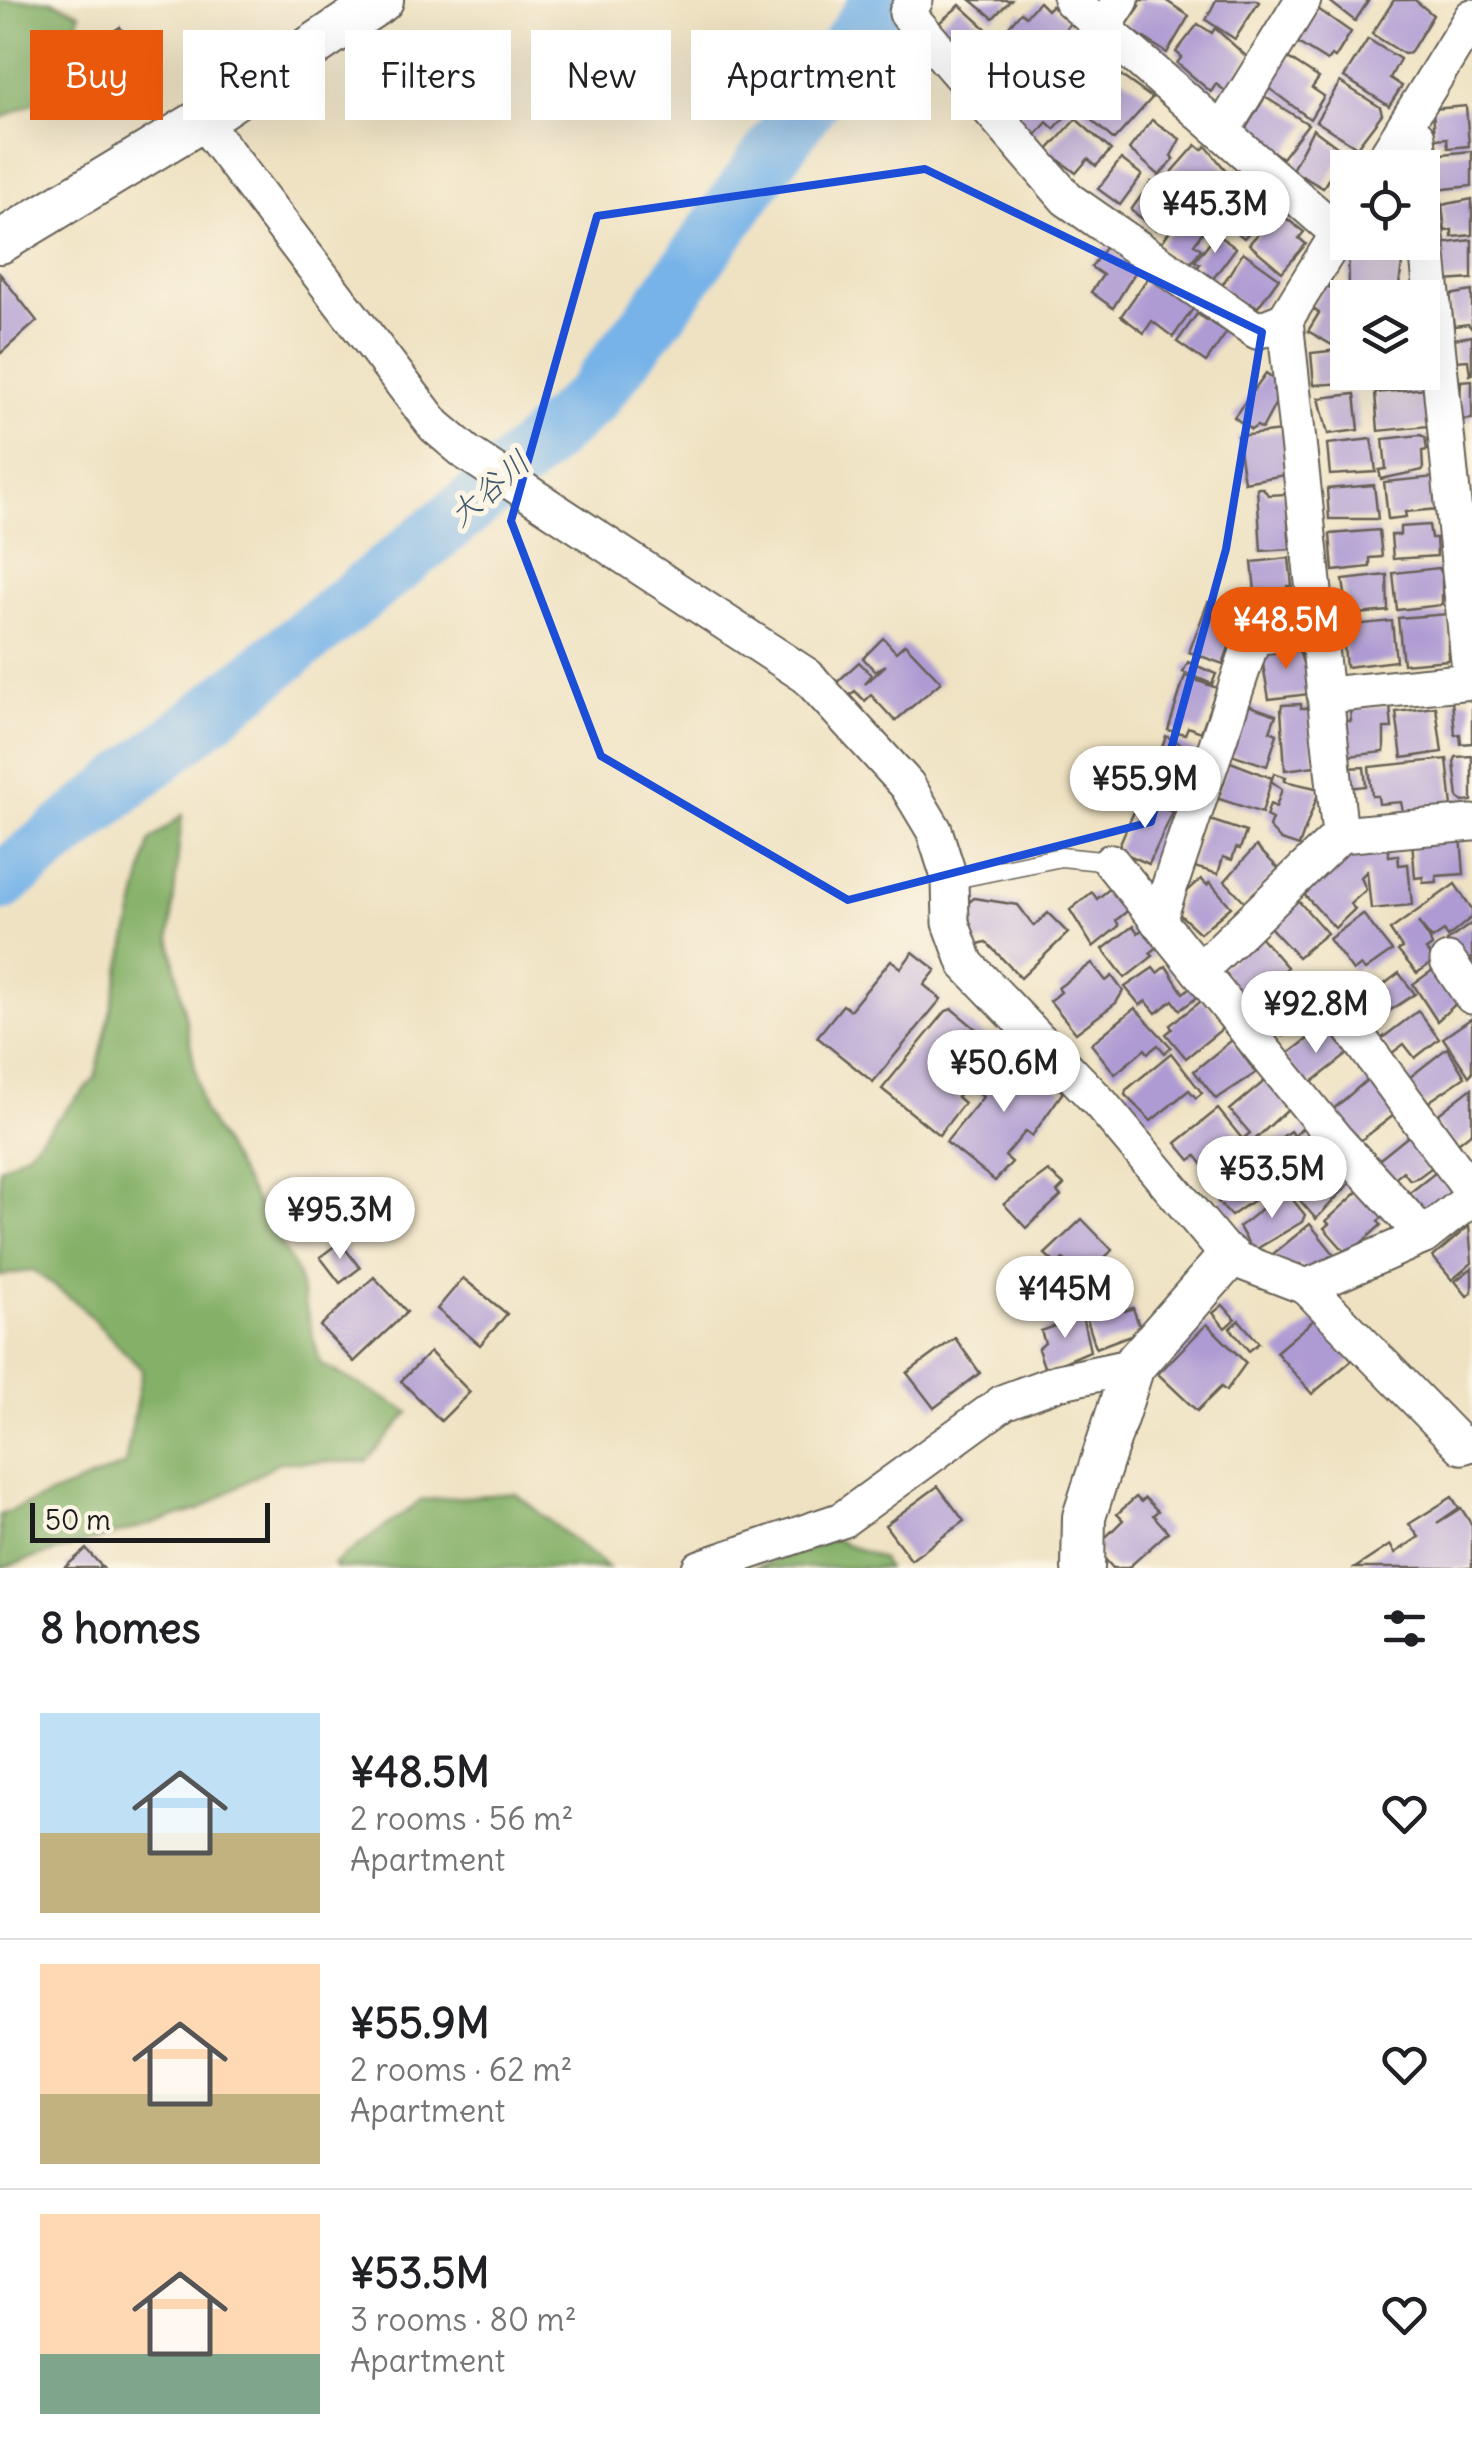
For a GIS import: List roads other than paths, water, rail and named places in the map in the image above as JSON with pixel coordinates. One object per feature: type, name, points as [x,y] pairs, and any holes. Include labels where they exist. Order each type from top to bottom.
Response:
[{"type":"street","points":[[325,38],[382,0]]},
{"type":"street","points":[[915,0],[907,13],[1067,199],[1257,331],[1285,320],[1330,246]]},
{"type":"street","points":[[1071,0],[1112,14],[1222,131],[1330,215]]},
{"type":"street","points":[[1222,131],[1303,0]]},
{"type":"street","points":[[1390,150],[1404,128],[1457,67],[1472,16]]},
{"type":"street","points":[[0,242],[202,120],[435,426],[467,453],[670,590],[808,676],[908,785],[934,830],[950,880],[951,924],[966,964],[1101,1104],[1228,1258],[1308,1287],[1469,1450]]},
{"type":"street","points":[[1404,128],[1416,137],[1418,150]]},
{"type":"street","points":[[1327,695],[1472,681],[1429,260]]},
{"type":"street","points":[[1285,320],[1340,836]]},
{"type":"street","points":[[1158,921],[1253,637],[1319,629]]},
{"type":"street","points":[[1199,971],[1340,836],[1472,823]]},
{"type":"street","points":[[1110,862],[1334,1139],[1424,1236]]},
{"type":"street","points":[[1448,962],[1472,996]]},
{"type":"street","points":[[1308,1287],[1424,1236],[1469,1205],[1339,1011]]},
{"type":"street","points":[[1083,1568],[1084,1517],[1133,1366],[1228,1258]]},
{"type":"street","points":[[700,1568],[842,1520],[1004,1402],[1058,1382],[1133,1366]]},
{"type":"lane","points":[[950,880],[1061,857],[1110,862]]},
{"type":"waterway","name":"大谷川","points":[[0,883],[485,494],[592,397],[659,311],[882,0]]}]
